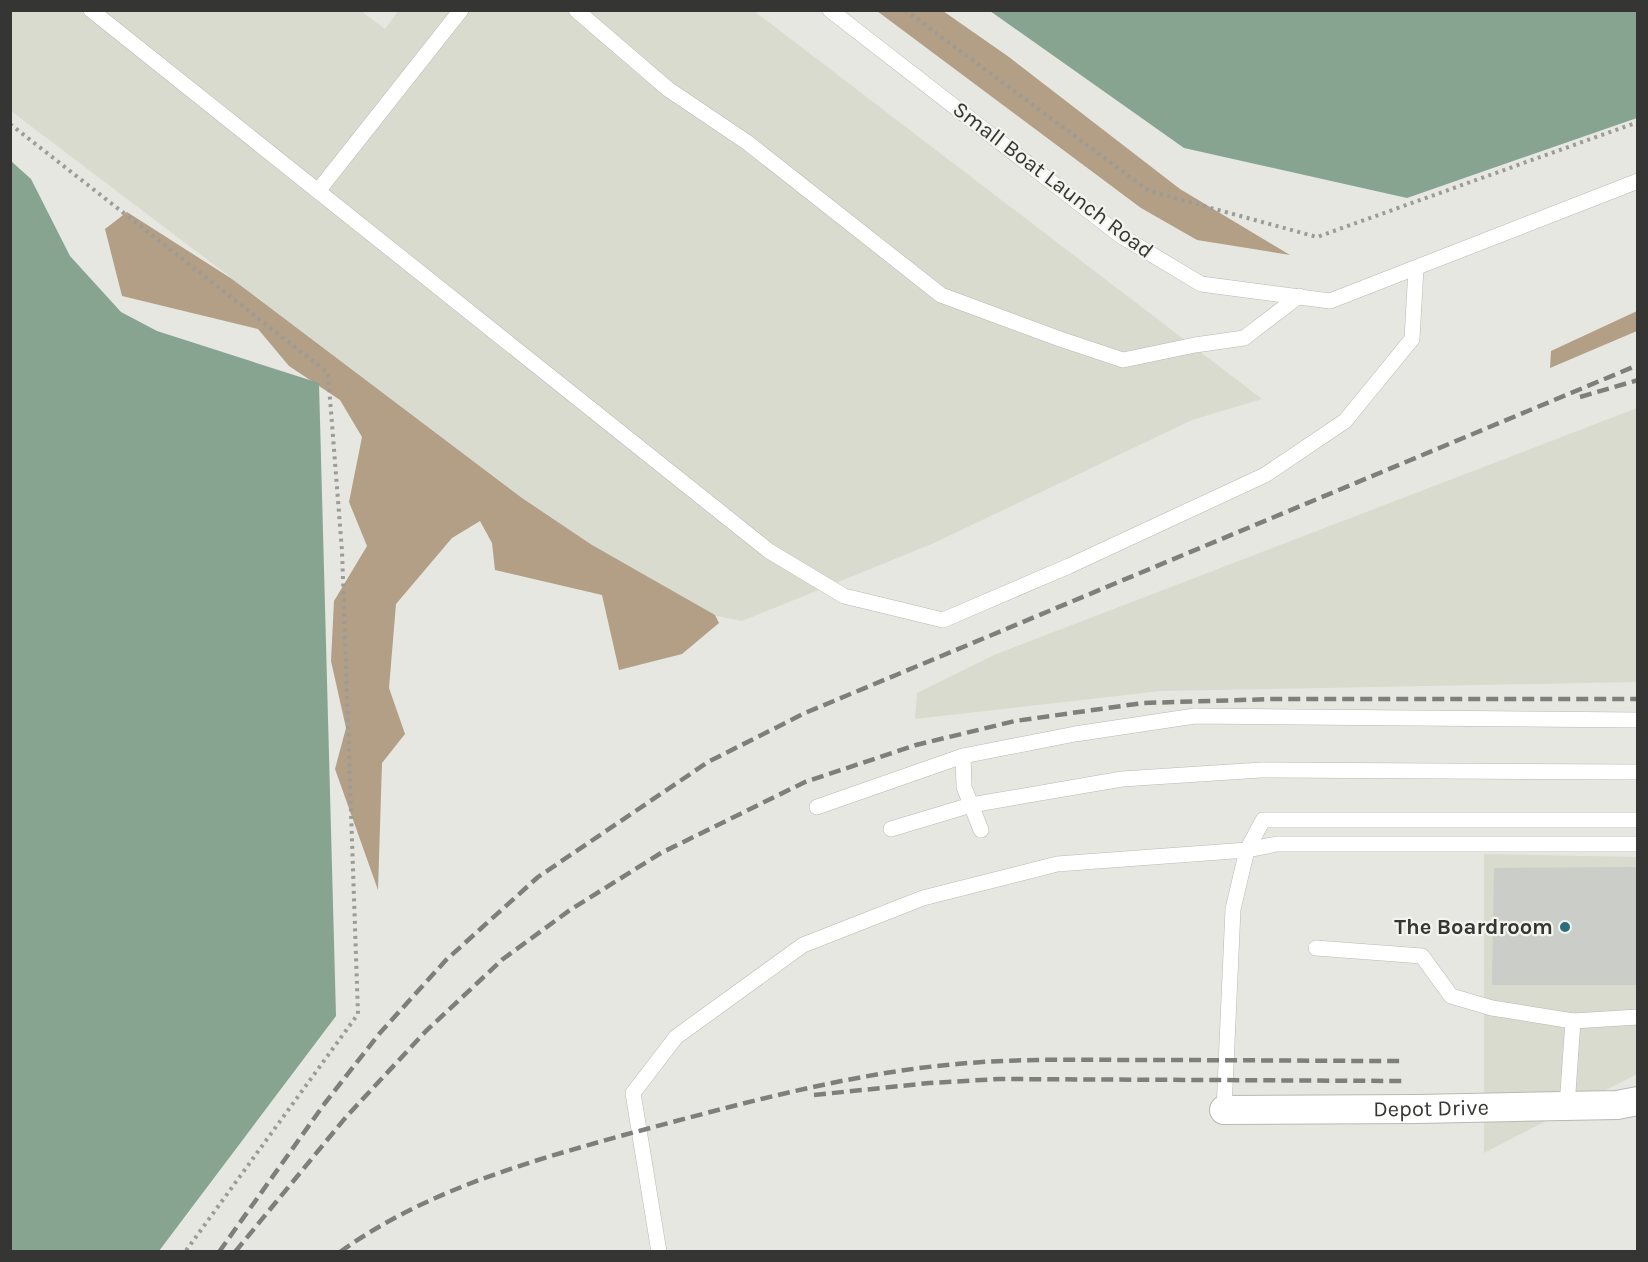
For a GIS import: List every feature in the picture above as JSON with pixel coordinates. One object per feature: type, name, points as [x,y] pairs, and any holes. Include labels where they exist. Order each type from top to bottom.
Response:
[{"type":"street","name":"Depot Drive","points":[[1224,1110],[1617,1105],[1638,1101]]},
{"type":"lane","points":[[91,10],[769,551],[844,596],[944,620],[1070,566],[1265,475],[1345,421],[1412,339],[1416,268]]},
{"type":"lane","points":[[318,191],[461,10]]},
{"type":"lane","points":[[576,10],[668,89],[748,143],[941,295],[1123,360],[1195,345],[1244,338],[1299,296]]},
{"type":"lane","name":"Small Boat Launch Road","points":[[830,10],[1121,236],[1201,284],[1330,301],[1638,181]]},
{"type":"lane","points":[[817,807],[963,756],[1076,734],[1195,716],[1638,720]]},
{"type":"lane","points":[[963,756],[964,787],[981,830]]},
{"type":"lane","points":[[891,829],[971,805],[1122,779],[1261,770],[1638,772]]},
{"type":"lane","points":[[1224,1110],[1233,909],[1247,850],[1263,820],[1638,820]]},
{"type":"lane","points":[[658,1251],[633,1093],[676,1037],[803,945],[923,897],[1057,864],[1247,850],[1277,844],[1638,844]]},
{"type":"lane","points":[[1316,948],[1422,956],[1451,996],[1492,1008],[1573,1021],[1638,1017]]},
{"type":"lane","points":[[1567,1106],[1573,1021]]},
{"type":"path","points":[[904,10],[1149,191],[1317,237],[1638,122]]},
{"type":"path","points":[[10,124],[328,373],[342,551],[358,1014],[185,1251]]},
{"type":"shaded area","points":[[10,11],[361,11],[385,29],[398,11],[754,11],[1262,399],[1192,420],[934,543],[742,621],[688,610],[522,498],[11,111]]},
{"type":"shaded area","points":[[877,11],[943,11],[1009,57],[1180,189],[1290,255],[1197,240],[1141,208]]},
{"type":"shaded area","points":[[990,11],[1637,11],[1637,118],[1407,198],[1184,148]]},
{"type":"shaded area","points":[[11,161],[31,179],[70,256],[121,312],[157,331],[319,383],[336,1016],[159,1251],[11,1251]]},
{"type":"shaded area","points":[[127,212],[232,279],[522,498],[592,545],[715,615],[719,623],[682,654],[619,670],[602,595],[495,570],[492,543],[480,521],[452,538],[396,604],[389,688],[405,734],[382,763],[378,890],[335,769],[346,728],[331,661],[334,601],[367,546],[349,502],[362,437],[340,400],[289,366],[258,329],[122,296],[105,229]]},
{"type":"shaded area","points":[[1637,311],[1637,331],[1550,368],[1551,351]]},
{"type":"shaded area","points":[[1637,408],[1637,682],[1160,691],[915,719],[917,693],[994,655]]},
{"type":"shaded area","points":[[1484,854],[1638,857],[1637,1074],[1484,1153]]},
{"type":"building","name":"The Boardroom","points":[[1638,867],[1638,985],[1492,985],[1494,868]]},
{"type":"railway","points":[[219,1252],[325,1103],[379,1034],[446,960],[538,877],[708,762],[805,713],[1638,365]]},
{"type":"railway","points":[[1580,397],[1638,380]]},
{"type":"railway","points":[[235,1252],[346,1117],[426,1031],[503,959],[570,910],[661,853],[805,782],[916,745],[1015,721],[1143,703],[1274,699],[1638,699]]},
{"type":"railway","points":[[340,1252],[406,1212],[476,1181],[513,1168],[706,1113],[789,1092],[873,1075],[957,1064],[1029,1060],[1403,1061]]},
{"type":"railway","points":[[814,1095],[929,1083],[999,1079],[1405,1081]]},
{"type":"place","name":"The Boardroom","points":[[1565,927]]}]
